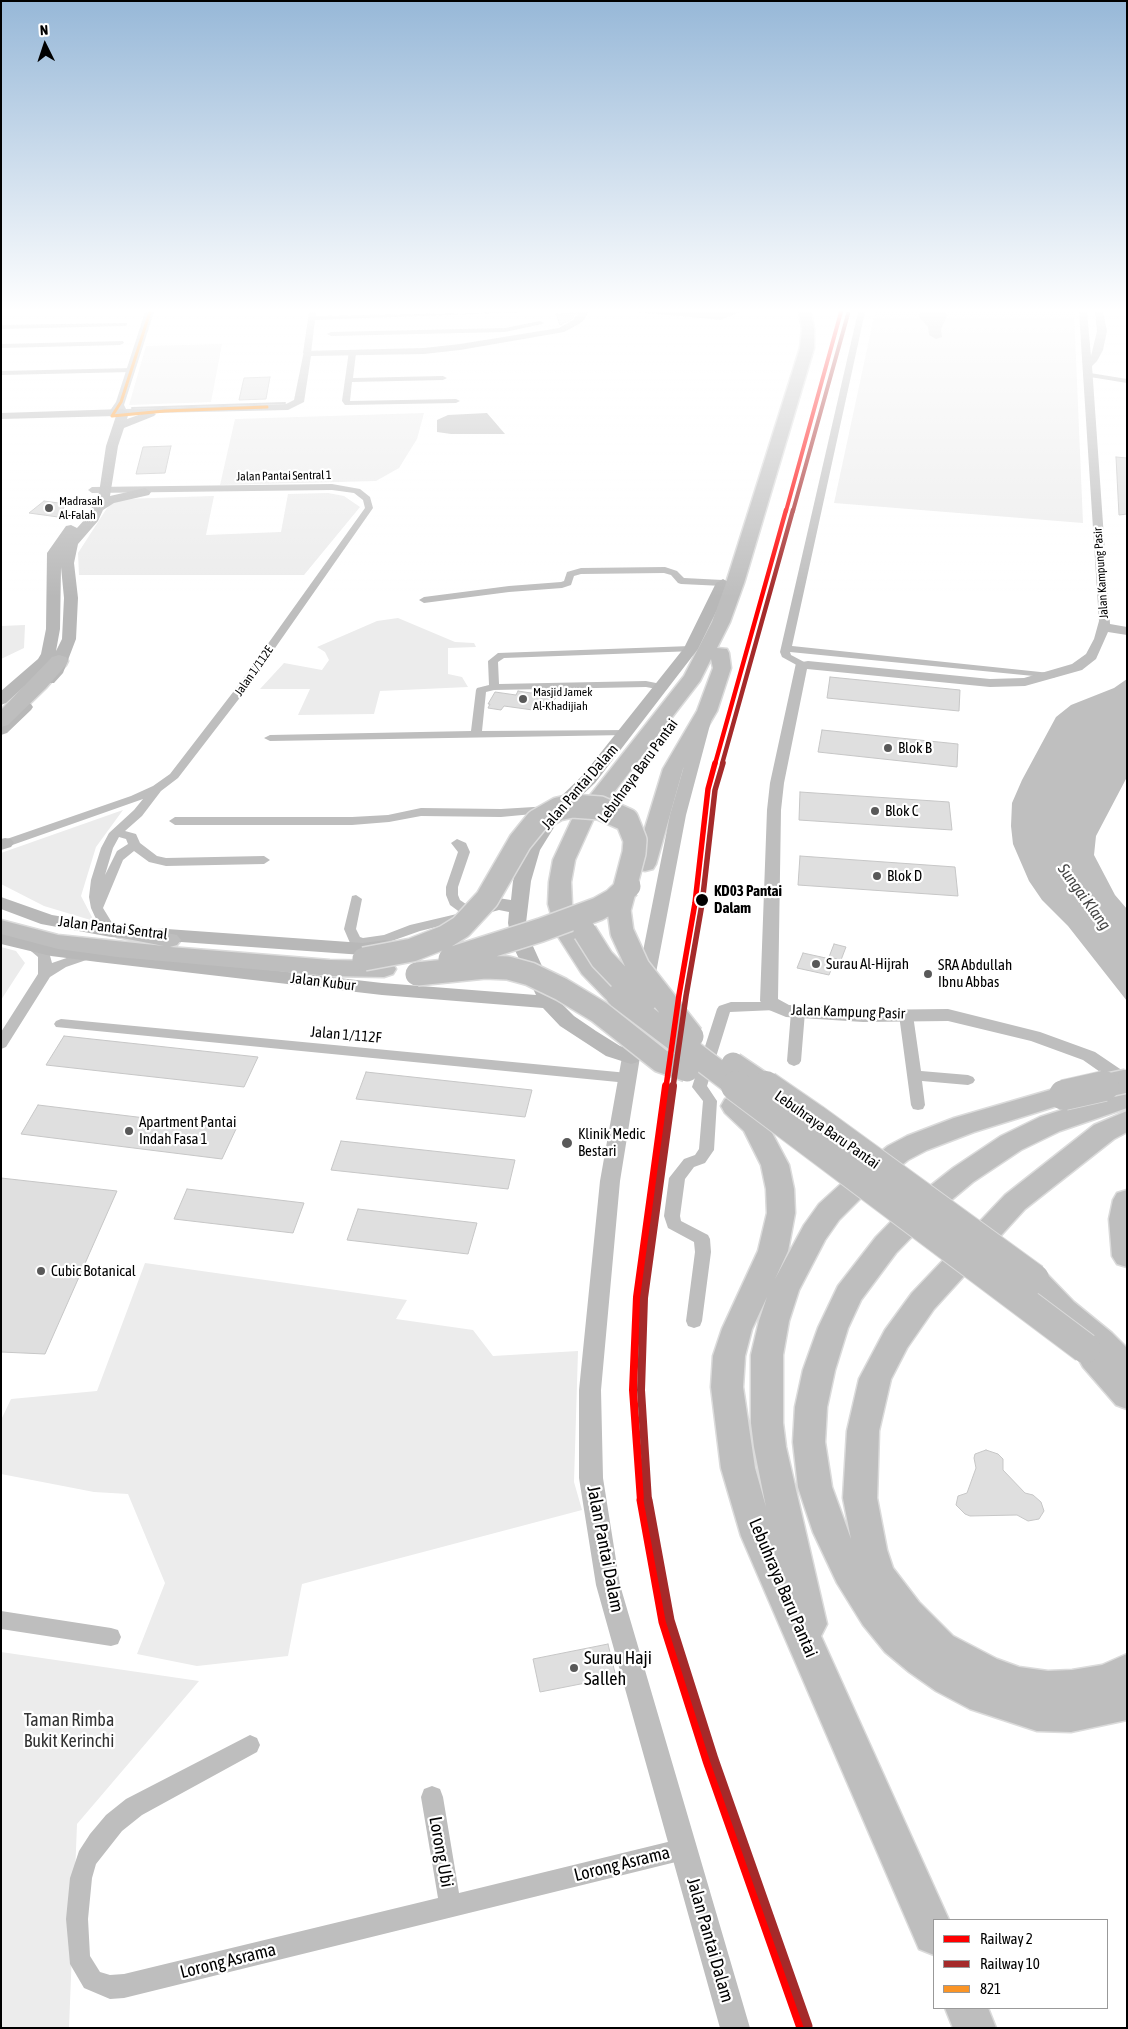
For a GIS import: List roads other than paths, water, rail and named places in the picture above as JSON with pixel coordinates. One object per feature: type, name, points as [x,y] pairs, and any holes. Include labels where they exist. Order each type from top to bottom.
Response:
[{"type":"highway","name":"Lebuhraya Baru Pantai","points":[[788,407],[752,528],[721,622],[693,677],[584,817],[564,860],[560,882],[560,904],[577,934],[591,969],[618,996],[682,1046],[1054,1323],[1106,1342]]},
{"type":"highway","name":"Lebuhraya Baru Pantai","points":[[800,407],[761,543],[733,625],[720,653],[707,677],[600,820],[580,866],[576,884],[577,934],[624,982],[692,1036],[814,1119],[1034,1280],[1063,1310],[1106,1342],[1127,1369]]},
{"type":"highway","points":[[723,584],[738,549],[752,528]]},
{"type":"highway","points":[[118,932],[240,951],[330,968],[458,958],[598,909],[614,900],[641,874],[667,785],[682,752],[707,711],[722,668],[720,653]]},
{"type":"highway","points":[[1,710],[36,674],[52,661]]},
{"type":"highway","points":[[1,721],[52,661]]},
{"type":"highway","points":[[374,964],[445,937],[475,914],[487,899],[520,842],[537,821],[558,809],[572,806],[600,808],[620,815],[626,820],[631,826],[635,840],[634,853],[619,910],[622,932],[638,967],[692,1036]]},
{"type":"highway","points":[[1,915],[37,927],[66,933],[240,951]]},
{"type":"highway","points":[[1,927],[58,942],[134,952],[240,951]]},
{"type":"highway","points":[[93,955],[240,951]]},
{"type":"highway","points":[[304,979],[350,979],[485,967],[508,968],[530,974],[561,989],[599,1012],[661,1061],[687,1070]]},
{"type":"highway","name":"Lebuhraya Baru Pantai","points":[[618,996],[626,1015],[666,1048],[687,1070],[754,1124],[775,1165],[780,1189],[781,1213],[773,1251],[737,1329],[729,1356],[727,1387],[738,1468],[758,1536],[933,1932]]},
{"type":"highway","points":[[1127,1081],[923,1301],[896,1339],[875,1379],[863,1431],[860,1498],[870,1550],[879,1576],[906,1614],[940,1648],[987,1673],[1019,1685],[1072,1688],[1107,1682],[1127,1671]]},
{"type":"highway","points":[[1127,1098],[1094,1115],[1028,1134],[963,1175],[921,1209],[886,1245],[849,1294],[833,1328],[819,1370],[811,1407],[809,1442],[815,1487],[830,1532],[849,1572],[876,1613],[898,1640],[922,1660],[948,1678],[983,1696],[1037,1713],[1071,1714],[1127,1702]]},
{"type":"highway","points":[[820,1673],[770,1447],[767,1423],[767,1355],[774,1320],[784,1290],[814,1233],[829,1212],[852,1190],[898,1154],[917,1143],[964,1125],[1094,1115]]},
{"type":"highway","points":[[1127,1200],[1123,1219],[1127,1256]]},
{"type":"highway","name":"Lebuhraya Baru Pantai","points":[[1106,1342],[1110,1374],[1127,1396]]},
{"type":"highway","points":[[966,2009],[975,2028]]},
{"type":"main road","points":[[1,416],[150,414]]},
{"type":"main road","points":[[1,421],[118,415]]},
{"type":"main road","points":[[98,508],[100,489],[118,415]]},
{"type":"main road","points":[[100,489],[96,480],[99,449],[118,415]]},
{"type":"main road","points":[[81,418],[103,426]]},
{"type":"main road","points":[[1,730],[58,670],[48,654],[52,637],[54,553],[100,489],[116,486],[140,491]]},
{"type":"main road","points":[[1,700],[34,669],[52,661],[69,639],[71,598],[67,563],[72,543],[98,508],[110,500],[140,491]]},
{"type":"main road","points":[[54,553],[69,552]]},
{"type":"main road","name":"Jalan Pantai Dalam","points":[[630,1067],[613,1051],[566,1021],[549,1002],[522,944],[517,923],[522,880],[531,850],[556,810],[589,779],[691,649],[723,584]]},
{"type":"main road","points":[[53,600],[71,598]]},
{"type":"main road","points":[[240,951],[376,948],[428,934],[451,925],[522,880]]},
{"type":"main road","name":"Jalan Pantai Sentral","points":[[1,902],[48,920],[118,932]]},
{"type":"main road","points":[[474,912],[498,904],[512,906],[519,910]]},
{"type":"main road","name":"Jalan Pantai Sentral","points":[[1,938],[32,946],[93,955]]},
{"type":"main road","name":"Jalan Kubur","points":[[93,955],[382,989],[549,1002]]},
{"type":"street","points":[[120,407],[118,415],[165,411],[289,407]]},
{"type":"street","points":[[802,665],[787,657],[786,648],[841,407]]},
{"type":"street","name":"Jalan Kampung Pasir","points":[[1091,407],[1105,624],[1091,656],[1077,667],[1025,682],[990,683],[802,665],[777,783],[774,810],[769,1001],[786,1011],[798,1012],[948,1015],[1060,1044],[1089,1056],[1120,1077],[1127,1090]]},
{"type":"street","points":[[150,414],[165,411]]},
{"type":"street","name":"Jalan Pantai Sentral 1","points":[[140,491],[332,487],[357,491]]},
{"type":"street","name":"Jalan 1/112E","points":[[2,843],[92,813],[157,788],[174,776],[198,748],[369,508],[367,499],[357,491]]},
{"type":"street","points":[[424,600],[509,589],[562,585],[568,583],[570,574],[581,571],[665,570],[674,573],[681,581],[723,584]]},
{"type":"street","points":[[1105,624],[1127,626]]},
{"type":"street","points":[[1105,624],[1127,631]]},
{"type":"street","points":[[786,648],[1050,676]]},
{"type":"street","points":[[494,687],[492,661],[502,655],[691,649]]},
{"type":"street","points":[[476,735],[479,694],[481,690],[494,687],[646,684],[662,687]]},
{"type":"street","name":"Jalan Pantai Dalam","points":[[707,711],[678,815],[610,1181],[590,1390],[591,1478],[608,1585],[735,2028]]},
{"type":"street","points":[[270,738],[627,732]]},
{"type":"street","points":[[118,932],[102,919],[97,908],[95,897],[97,880],[107,848],[115,833],[138,812],[157,788]]},
{"type":"street","points":[[174,821],[352,821],[389,818],[402,814],[421,812],[501,813],[538,809],[556,810]]},
{"type":"street","points":[[115,833],[132,837],[134,845],[153,859],[166,862],[264,860]]},
{"type":"street","points":[[457,843],[462,846],[464,852],[452,886],[452,895],[454,902],[474,912]]},
{"type":"street","points":[[97,908],[117,860],[121,854],[134,845]]},
{"type":"street","points":[[356,899],[350,929],[354,940],[363,942],[386,939],[414,928],[474,912]]},
{"type":"street","points":[[32,946],[44,955],[46,960],[45,974]]},
{"type":"street","points":[[1,1044],[45,974],[61,964],[93,955]]},
{"type":"street","points":[[694,1320],[703,1252],[702,1240],[674,1224],[672,1216],[677,1178],[682,1168],[700,1159],[706,1150],[710,1101],[707,1095],[698,1087],[724,1009],[731,1006],[775,1006]]},
{"type":"street","points":[[794,1061],[798,1012]]},
{"type":"street","points":[[906,1015],[918,1105]]},
{"type":"street","name":"Jalan 1/112F","points":[[61,1024],[630,1067]]},
{"type":"street","points":[[914,1075],[968,1080]]},
{"type":"street","points":[[1,1620],[111,1638]]},
{"type":"street","name":"Lorong Asrama","points":[[250,1745],[134,1806],[114,1823],[98,1842],[88,1859],[81,1878],[78,1919],[79,1956],[81,1964],[92,1980],[110,1987],[124,1986],[684,1849]]},
{"type":"street","name":"Lorong Ubi","points":[[432,1797],[450,1906]]},
{"type":"water","points":[[487,413],[505,434],[451,434],[437,432],[437,420],[448,415]]},
{"type":"water","name":"Sungai Klang","points":[[1127,679],[1127,777],[1096,836],[1094,855],[1115,895],[1127,909],[1127,1001],[1068,926],[1042,900],[1029,881],[1013,844],[1011,826],[1012,803],[1022,780],[1056,717],[1071,705],[1114,688]]},
{"type":"waterway","points":[[132,408],[172,407]]},
{"type":"rail line","name":"2","points":[[801,2028],[707,1761],[663,1622],[640,1494],[633,1390],[637,1297],[679,995],[695,903],[708,789],[815,407]]},
{"type":"rail line","name":"10","points":[[808,2026],[714,1759],[670,1620],[647,1493],[641,1390],[644,1298],[686,996],[702,904],[715,790],[822,407]]},
{"type":"place","name":"Madrasah Al-Falah","points":[[49,508]]},
{"type":"place","name":"Masjid Jamek Al-Khadijiah","points":[[523,699]]},
{"type":"place","name":"Blok B","points":[[888,748]]},
{"type":"place","name":"Blok C","points":[[875,811]]},
{"type":"place","name":"Blok D","points":[[877,876]]},
{"type":"place","name":"KD03 Pantai Dalam","points":[[702,900]]},
{"type":"place","name":"Surau Al-Hijrah","points":[[816,964]]},
{"type":"place","name":"SRA Abdullah Ibnu Abbas","points":[[928,974]]},
{"type":"place","name":"Apartment Pantai Indah Fasa 1","points":[[129,1131]]},
{"type":"place","name":"Klinik Medic Bestari","points":[[567,1143]]},
{"type":"place","name":"Cubic Botanical","points":[[41,1271]]},
{"type":"place","name":"Surau Haji Salleh","points":[[574,1668]]},
{"type":"park label","name":"Taman Rimba Bukit Kerinchi","points":[[69,1730]]}]
